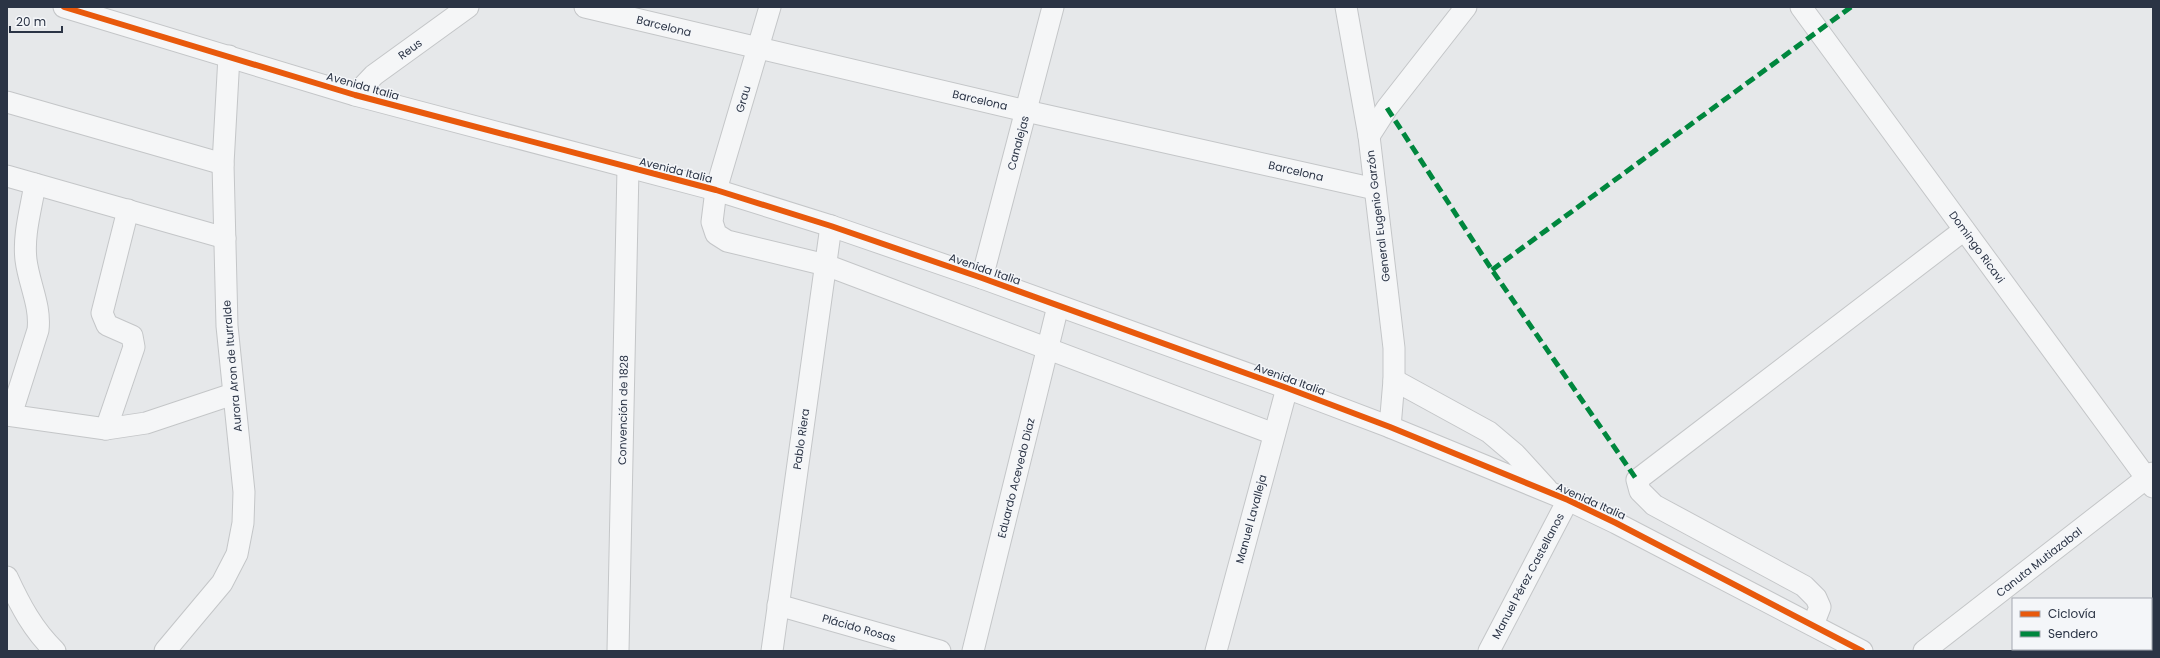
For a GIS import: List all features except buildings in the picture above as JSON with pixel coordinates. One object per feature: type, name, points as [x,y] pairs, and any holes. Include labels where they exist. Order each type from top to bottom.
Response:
[{"type":"street","name":"Avenida Italia","points":[[64,7],[106,12],[229,56],[355,95],[716,190],[831,226],[982,278],[1287,388],[1390,427],[1559,497],[1616,523],[1862,651]]},
{"type":"street","name":"Reus","points":[[355,95],[374,75],[468,7]]},
{"type":"street","name":"Barcelona","points":[[585,7],[1026,111],[1375,189]]},
{"type":"street","name":"Grau","points":[[770,7],[716,190],[712,222],[716,234],[727,241],[826,265],[1047,350],[1274,434]]},
{"type":"street","name":"Canalejas","points":[[982,278],[1053,7]]},
{"type":"street","name":"General Eugenio Garzón","points":[[1346,7],[1368,136],[1394,348],[1394,380],[1390,427]]},
{"type":"street","points":[[1368,136],[1387,108],[1466,7]]},
{"type":"street","name":"Domingo Ricavi","points":[[1801,7],[1964,230],[2151,480]]},
{"type":"street","name":"Aurora Aron de Iturralde","points":[[165,651],[222,583],[237,554],[243,523],[244,492],[227,326],[223,164],[229,56]]},
{"type":"street","points":[[7,102],[223,164]]},
{"type":"street","name":"Convención de 1828","points":[[618,651],[628,168]]},
{"type":"street","points":[[7,176],[225,238]]},
{"type":"street","points":[[35,184],[25,244],[26,263],[39,319],[38,330],[9,415],[106,429],[146,423],[233,394]]},
{"type":"street","points":[[106,429],[134,347],[132,336],[108,325],[102,313],[128,210]]},
{"type":"street","name":"Pablo Riera","points":[[772,651],[831,226]]},
{"type":"street","points":[[1813,625],[1820,607],[1816,598],[1804,586],[1654,504],[1640,491],[1637,480],[1964,230]]},
{"type":"street","name":"Eduardo Acevedo Diaz","points":[[973,651],[1058,306]]},
{"type":"street","points":[[1394,380],[1489,432],[1515,454],[1559,497]]},
{"type":"street","name":"Manuel Lavalleja","points":[[1216,651],[1287,388]]},
{"type":"street","name":"Canuta Mutiazabal","points":[[1924,651],[2151,480]]},
{"type":"street","name":"Manuel Pérez Castellanos","points":[[1489,651],[1559,497]]},
{"type":"street","points":[[7,577],[22,609],[36,630],[55,651]]},
{"type":"street","name":"Plácido Rosas","points":[[778,605],[940,651]]},
{"type":"marked path","points":[[1492,270],[1851,7]]},
{"type":"marked path","points":[[1387,108],[1492,270],[1637,480]]},
{"type":"cycle path","points":[[64,7],[355,95],[716,190],[831,226],[982,278],[1287,388],[1390,427],[1568,500],[1616,523],[1862,651]]}]
